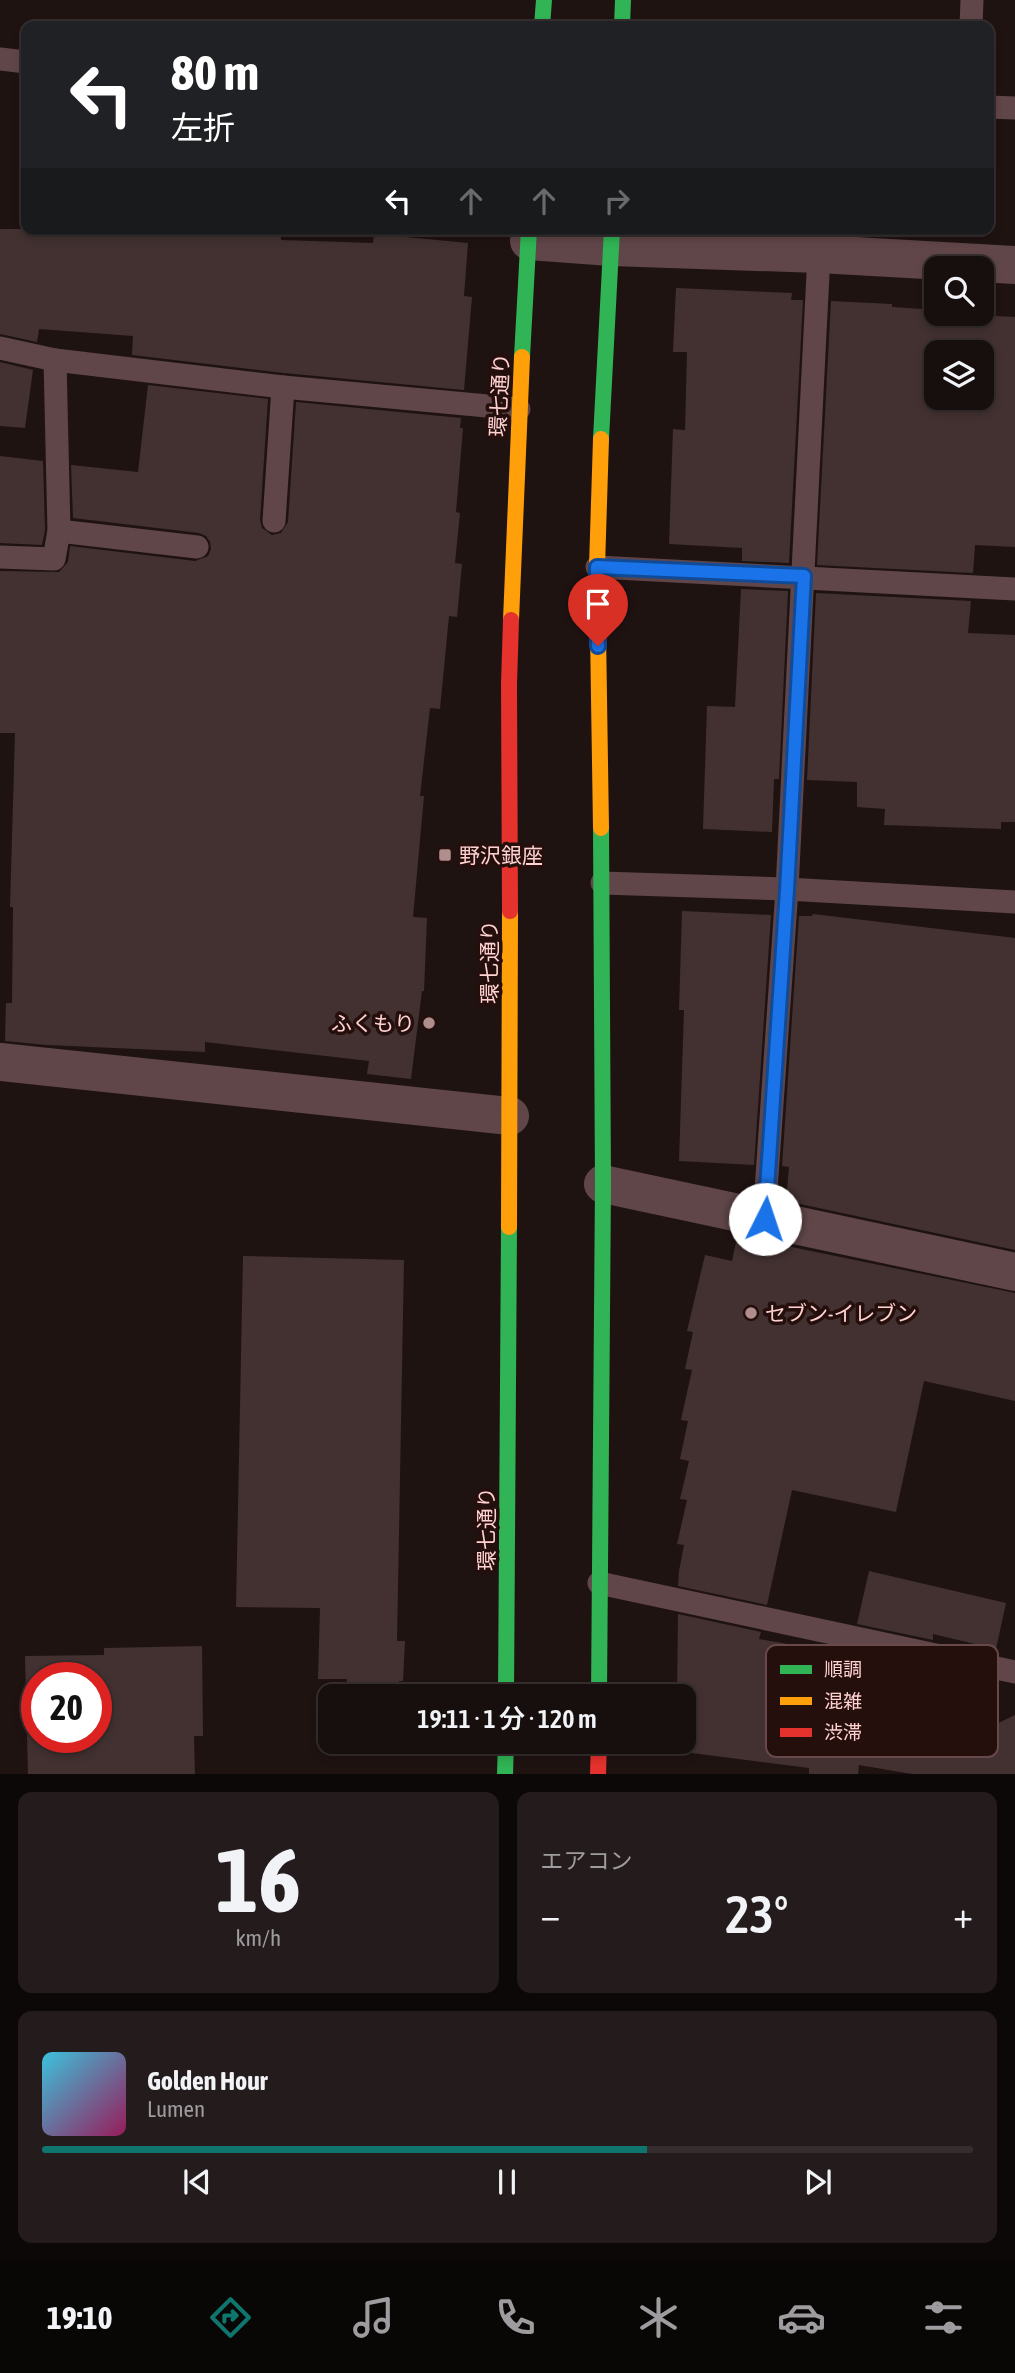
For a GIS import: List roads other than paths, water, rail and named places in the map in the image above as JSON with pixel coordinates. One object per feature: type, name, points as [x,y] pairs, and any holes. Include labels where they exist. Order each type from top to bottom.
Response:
[{"type":"main road","points":[[542,21],[544,0]]},
{"type":"main road","points":[[622,21],[623,0]]},
{"type":"main road","name":"環七通り","points":[[506,1684],[510,1116],[509,684],[519,409],[529,235]]},
{"type":"main road","points":[[599,1684],[603,1184],[597,567],[603,366],[611,238]]},
{"type":"main road","points":[[506,1754],[506,1774]]},
{"type":"main road","points":[[598,1754],[598,1774]]},
{"type":"street","points":[[529,235],[1015,265]]},
{"type":"street","points":[[0,1062],[510,1116]]},
{"type":"street","points":[[603,1184],[1015,1272]]},
{"type":"lane","points":[[971,21],[972,0]]},
{"type":"lane","points":[[0,59],[21,61]]},
{"type":"lane","points":[[994,107],[1015,108]]},
{"type":"lane","points":[[765,1219],[787,890],[819,254]]},
{"type":"lane","points":[[0,348],[55,360],[283,387],[519,409]]},
{"type":"lane","points":[[0,557],[54,559],[59,531],[55,360]]},
{"type":"lane","points":[[274,521],[283,387]]},
{"type":"lane","points":[[59,531],[197,547]]},
{"type":"lane","points":[[597,567],[1015,589]]},
{"type":"lane","points":[[602,883],[1015,902]]},
{"type":"lane","points":[[599,1583],[889,1645]]},
{"type":"place","name":"野沢銀座","points":[[445,855]]},
{"type":"place","name":"ふくもり","points":[[429,1023]]},
{"type":"place","name":"セブン-イレブン","points":[[751,1313]]}]
